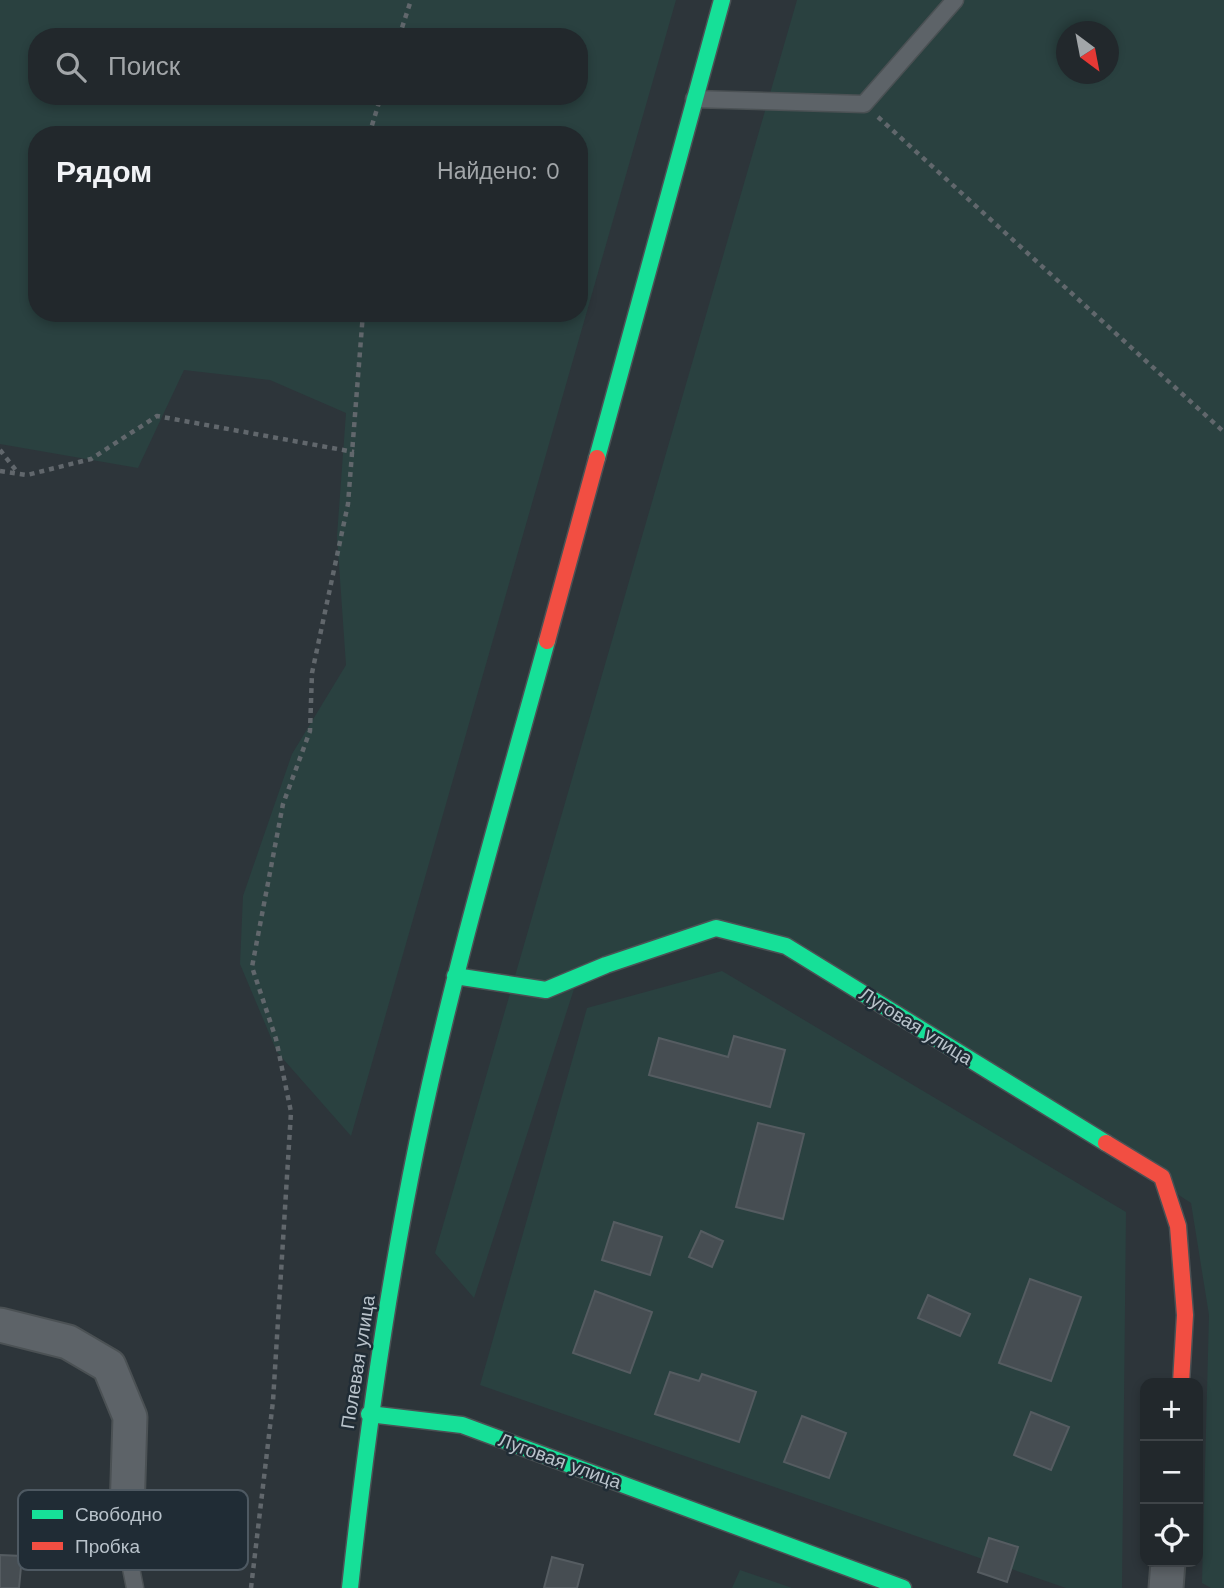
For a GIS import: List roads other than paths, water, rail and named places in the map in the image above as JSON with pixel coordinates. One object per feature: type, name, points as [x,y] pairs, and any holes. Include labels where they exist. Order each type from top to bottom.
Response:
[{"type":"main road","name":"Полевая улица","points":[[350,1588],[369,1414],[417,1144],[455,976],[722,0]]},
{"type":"main road","name":"Луговая улица","points":[[455,976],[545,990],[606,965],[716,928],[786,946],[1162,1177],[1178,1226],[1185,1315],[1181,1378]]},
{"type":"main road","name":"Луговая улица","points":[[369,1414],[462,1425],[903,1588]]},
{"type":"street","points":[[0,1325],[68,1342],[109,1366],[130,1417],[128,1490]]},
{"type":"street","points":[[1166,1588],[1168,1567]]},
{"type":"lane","points":[[694,99],[864,104],[955,0]]},
{"type":"lane","points":[[131,1570],[135,1588]]}]
